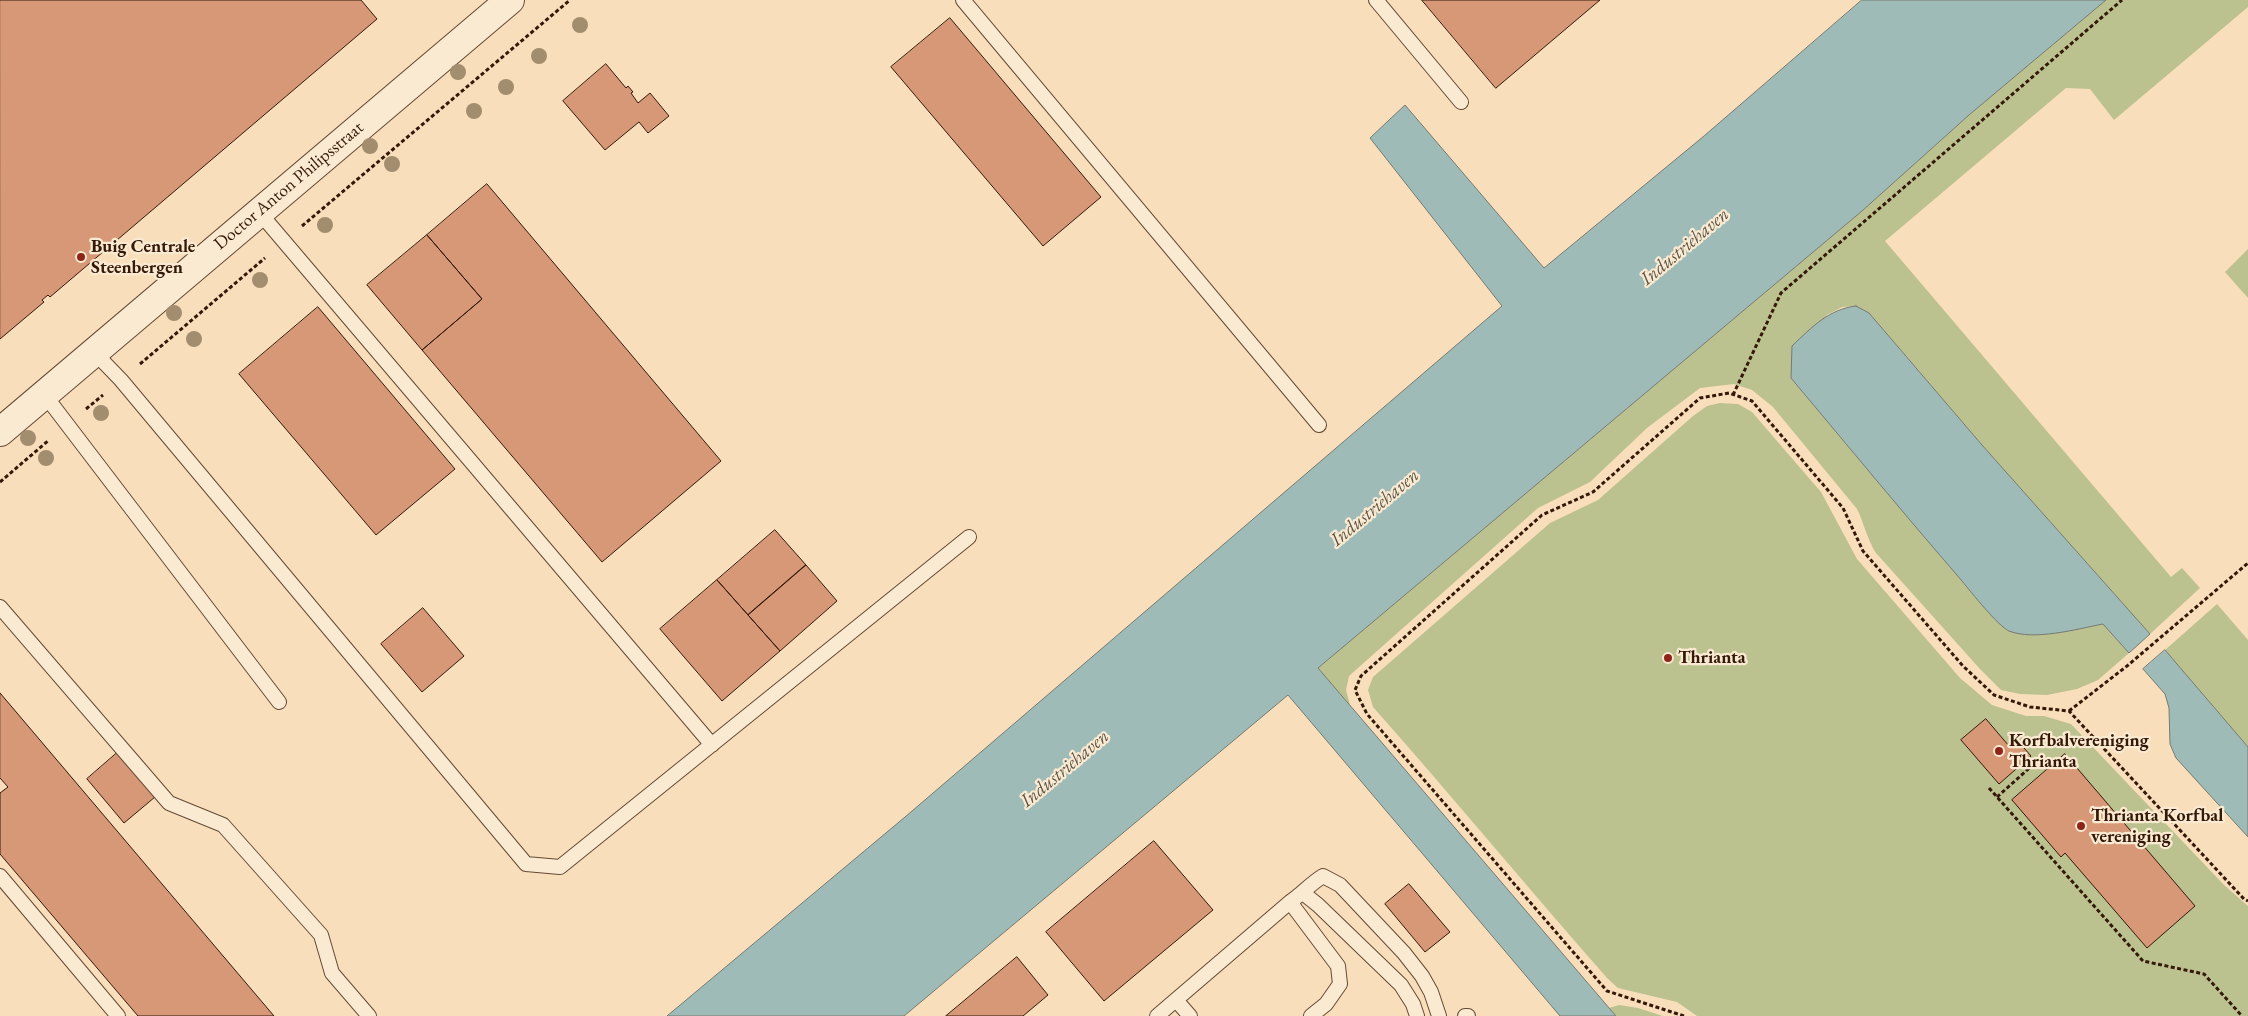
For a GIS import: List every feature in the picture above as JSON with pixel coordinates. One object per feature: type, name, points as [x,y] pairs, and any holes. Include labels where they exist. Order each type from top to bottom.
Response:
[{"type":"street","name":"Doctor Anton Philipsstraat","points":[[0,432],[510,0]]},
{"type":"lane","points":[[963,0],[1319,425]]},
{"type":"lane","points":[[1376,0],[1461,102]]},
{"type":"lane","points":[[259,212],[712,744]]},
{"type":"lane","points":[[94,352],[121,380],[526,864],[560,867],[969,537]]},
{"type":"lane","points":[[44,394],[279,702]]},
{"type":"lane","points":[[0,607],[169,803],[223,825],[321,935],[332,973],[369,1016]]},
{"type":"lane","points":[[0,876],[118,1016]]},
{"type":"lane","points":[[1157,1016],[1303,893],[1310,884],[1323,876],[1340,885],[1404,953],[1422,976],[1431,992],[1439,1016]]},
{"type":"lane","points":[[1303,893],[1318,905],[1401,985],[1413,1004],[1417,1016]]},
{"type":"lane","points":[[1290,902],[1338,966],[1340,984],[1326,1004],[1311,1016]]},
{"type":"lane","points":[[1176,1000],[1190,1016]]},
{"type":"path","points":[[1733,395],[1781,293],[2122,0]]},
{"type":"path","points":[[1684,1016],[1607,991],[1367,714],[1355,690],[1361,676],[1542,515],[1594,492],[1700,398],[1729,393],[1752,402],[1843,508],[1862,551],[1962,666],[1994,695],[2030,707],[2069,711],[2244,899],[2248,900]]},
{"type":"path","points":[[2069,711],[2127,666],[2248,563]]},
{"type":"path","points":[[1996,797],[2035,763]]},
{"type":"path","points":[[1989,788],[2143,961],[2204,974],[2242,1016]]},
{"type":"green space","points":[[2106,0],[2248,0],[2248,7],[2114,120],[2090,89],[2066,88],[1885,241],[2171,577],[2182,568],[2200,588],[2150,634],[1982,445],[1869,313],[1856,306],[1842,307],[1827,315],[1791,378],[1915,526],[1990,613],[2008,631],[2059,632],[2103,624],[2129,653],[2098,680],[2077,689],[2047,695],[2020,694],[2001,690],[1876,553],[1857,509],[1773,407],[1752,390],[1734,384],[1700,388],[1647,428],[1590,482],[1538,508],[1349,676],[1346,690],[1350,705],[1318,668],[1862,211],[1969,115]]},
{"type":"green space","points":[[2248,249],[2248,298],[2225,272]]},
{"type":"green space","points":[[1720,403],[1738,404],[1752,412],[1821,492],[1857,559],[1960,678],[1992,705],[2026,716],[2044,716],[2071,724],[2224,885],[2248,906],[2248,1016],[1697,1016],[1677,1002],[1618,988],[1607,978],[1373,707],[1368,690],[1373,677],[1550,523],[1598,500],[1693,416],[1707,406]]},
{"type":"green space","points":[[2217,604],[2248,640],[2248,747],[2165,650]]},
{"type":"green space","points":[[1619,1005],[1638,1008],[1663,1016],[1616,1016],[1609,1008]]},
{"type":"water","name":"Industriehaven","points":[[1862,0],[2106,0],[1969,115],[1862,211],[1318,668],[1616,1016],[1560,1016],[1288,695],[904,1016],[667,1016],[905,817],[1502,306],[1370,138],[1405,105],[1544,268],[1704,136]]},
{"type":"water","points":[[1856,306],[1869,313],[1982,445],[2150,634],[2129,653],[2103,624],[2068,631],[2031,635],[2019,634],[2004,628],[1897,505],[1791,378],[1792,346],[1829,315]]},
{"type":"water","points":[[2165,650],[2248,747],[2248,837],[2176,758],[2170,744],[2169,708],[2165,694],[2143,669]]},
{"type":"building","points":[[0,0],[361,0],[377,19],[50,297],[48,295],[42,300],[44,302],[0,339]]},
{"type":"building","points":[[1422,0],[1600,0],[1496,88]]},
{"type":"building","points":[[950,18],[1101,197],[1043,246],[891,67]]},
{"type":"building","points":[[606,64],[626,88],[628,86],[633,92],[631,93],[638,103],[650,93],[669,116],[648,133],[639,122],[605,150],[563,101]]},
{"type":"building","points":[[487,184],[721,461],[602,562],[422,350],[482,299],[427,235]]},
{"type":"building","points":[[427,235],[482,299],[422,350],[367,285]]},
{"type":"building","points":[[318,307],[455,469],[376,535],[239,374]]},
{"type":"building","points":[[775,530],[806,565],[748,615],[717,580]]},
{"type":"building","points":[[806,565],[837,601],[780,651],[748,615]]},
{"type":"building","points":[[717,580],[780,651],[722,701],[660,629]]},
{"type":"building","points":[[423,608],[464,656],[422,692],[381,644]]},
{"type":"building","points":[[0,693],[274,1016],[138,1016],[0,854],[0,793],[8,787],[0,778]]},
{"type":"building","name":"Korfbalvereniging Thrianta","points":[[1986,719],[2009,746],[2017,740],[2031,756],[1999,784],[1961,740]]},
{"type":"building","points":[[117,753],[155,797],[124,823],[87,779]]},
{"type":"building","name":"Thrianta Korfbal vereniging","points":[[2065,754],[2195,906],[2147,948],[2065,853],[2061,857],[2012,800]]},
{"type":"building","points":[[1154,841],[1213,910],[1104,1001],[1046,932]]},
{"type":"building","points":[[1409,884],[1450,932],[1425,952],[1385,904]]},
{"type":"building","points":[[1017,957],[1048,995],[1023,1016],[946,1016]]},
{"type":"place","name":"Buig Centrale Steenbergen","points":[[81,257]]},
{"type":"place","name":"Thrianta","points":[[1668,658]]},
{"type":"place","name":"Korfbalvereniging Thrianta","points":[[1999,751]]},
{"type":"place","name":"Thrianta Korfbal vereniging","points":[[2081,826]]}]
